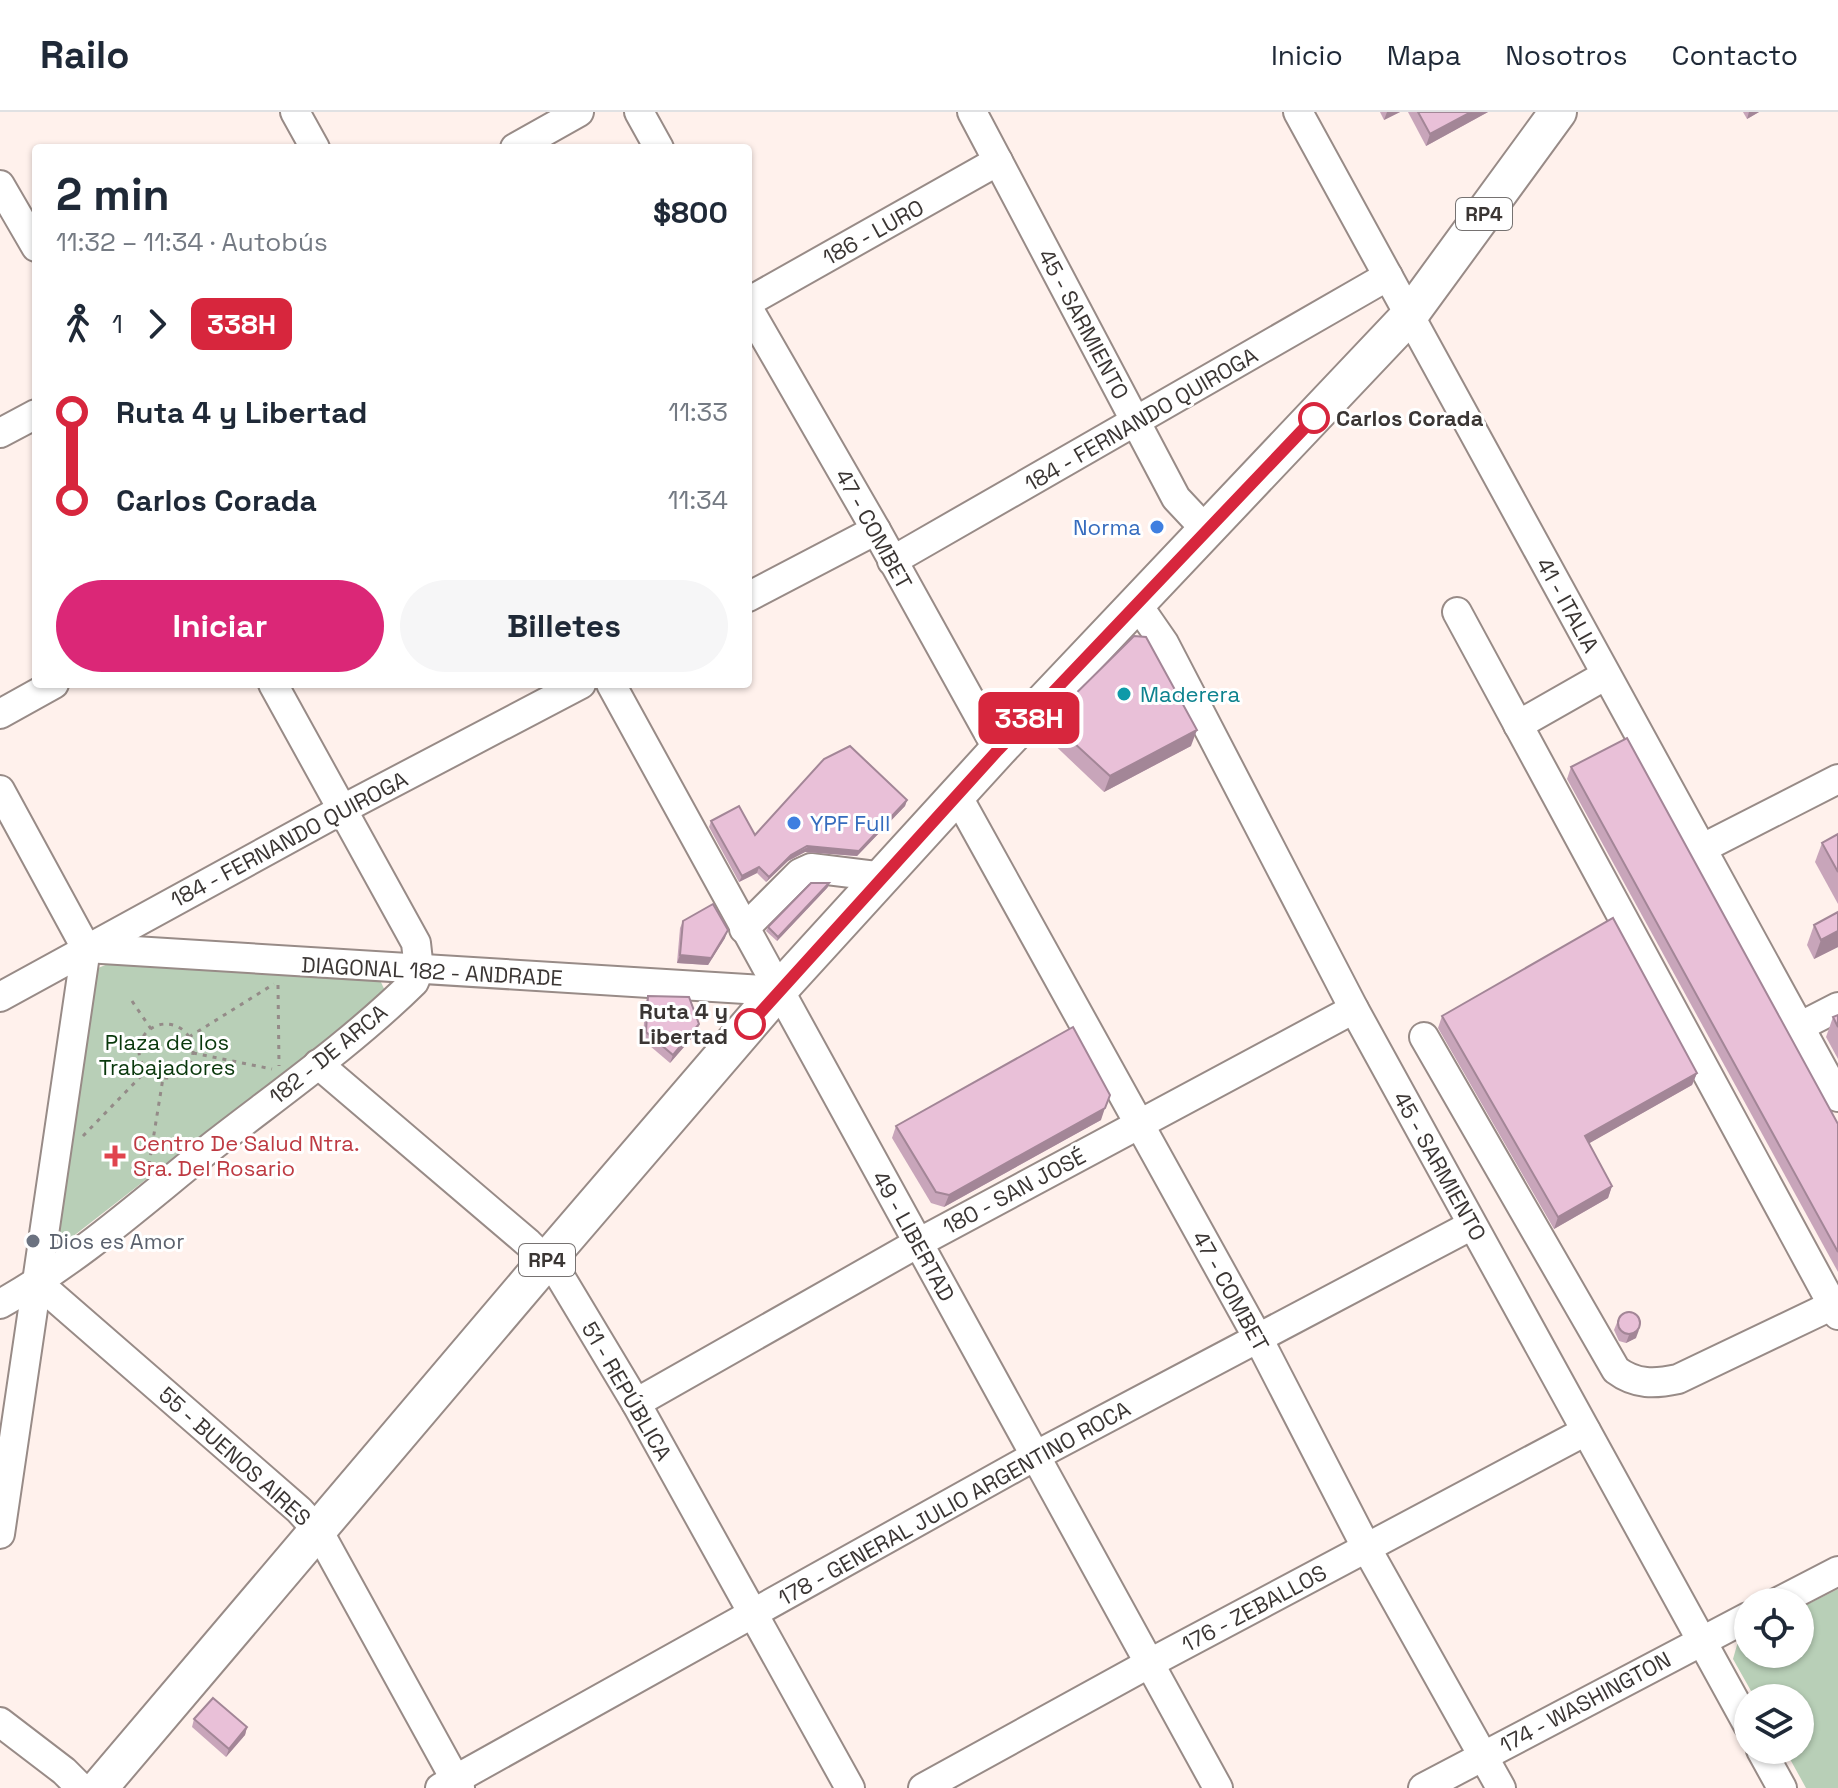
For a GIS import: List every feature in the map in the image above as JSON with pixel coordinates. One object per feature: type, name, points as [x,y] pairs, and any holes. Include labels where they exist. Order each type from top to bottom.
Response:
[{"type":"main road","name":"RP4","points":[[99,1788],[778,991],[998,750],[1409,316],[1558,112]]},
{"type":"street","points":[[295,112],[313,144]]},
{"type":"street","points":[[522,144],[579,112]]},
{"type":"street","points":[[639,112],[657,144]]},
{"type":"street","name":"45 - SARMIENTO","points":[[972,112],[1176,498],[1206,530]]},
{"type":"street","name":"41 - ITALIA","points":[[1298,112],[1838,1097]]},
{"type":"street","name":"186 - LURO","points":[[752,300],[998,161]]},
{"type":"street","points":[[0,185],[32,240]]},
{"type":"street","name":"184 - FERNANDO QUIROGA","points":[[892,561],[1388,276]]},
{"type":"street","name":"47 - COMBET","points":[[752,315],[998,750]]},
{"type":"street","points":[[0,433],[32,416]]},
{"type":"street","points":[[752,595],[876,530]]},
{"type":"street","name":"45 - SARMIENTO","points":[[1137,604],[1164,643],[1354,1009],[1734,1699]]},
{"type":"street","points":[[1424,1037],[1616,1370],[1625,1377],[1657,1383],[1678,1379],[1835,1310],[1457,612]]},
{"type":"street","points":[[1518,725],[1606,675]]},
{"type":"street","points":[[0,714],[47,688]]},
{"type":"street","points":[[275,688],[416,943],[419,970]]},
{"type":"street","name":"184 - FERNANDO QUIROGA","points":[[0,997],[343,809],[573,688]]},
{"type":"street","name":"49 - LIBERTAD","points":[[613,688],[1218,1788]]},
{"type":"street","points":[[1701,849],[1838,779]]},
{"type":"street","points":[[0,790],[86,948],[0,1534]]},
{"type":"street","name":"47 - COMBET","points":[[958,797],[1259,1340],[1367,1549],[1501,1788]]},
{"type":"street","points":[[744,929],[800,873],[811,868],[884,877]]},
{"type":"street","name":"DIAGONAL 182 - ANDRADE","points":[[86,948],[778,991]]},
{"type":"street","name":"182 - DE ARCA","points":[[0,1304],[38,1283],[318,1064],[403,993],[414,982],[419,970]]},
{"type":"street","points":[[1799,1027],[1838,1007]]},
{"type":"street","name":"180 - SAN JOSÉ","points":[[636,1403],[918,1243],[1354,1009]]},
{"type":"street","name":"51 - REPÚBLICA","points":[[318,1064],[547,1260],[636,1403],[850,1788]]},
{"type":"street","name":"178 - GENERAL JULIO ARGENTINO ROCA","points":[[452,1785],[1035,1456],[1472,1225]]},
{"type":"street","name":"55 - BUENOS AIRES","points":[[38,1283],[299,1510],[319,1532],[452,1785]]},
{"type":"street","points":[[0,1410],[14,1436]]},
{"type":"street","name":"176 - ZEBALLOS","points":[[923,1788],[1150,1663],[1586,1431]]},
{"type":"street","points":[[1805,1588],[1838,1571]]},
{"type":"street","name":"174 - WASHINGTON","points":[[1423,1788],[1734,1624]]},
{"type":"street","points":[[0,1722],[64,1771],[81,1788]]},
{"type":"street","points":[[1769,1764],[1782,1788]]},
{"type":"path","points":[[189,1037],[278,981],[279,1070],[193,1053]]},
{"type":"path","points":[[132,1001],[151,1029]]},
{"type":"path","points":[[168,1024],[184,1030],[189,1037],[193,1053],[187,1069],[163,1078],[147,1070],[139,1053],[144,1036],[151,1029],[168,1024]]},
{"type":"path","points":[[54,1167],[147,1070]]},
{"type":"path","points":[[144,1201],[163,1078]]},
{"type":"green space","name":"Plaza de los Trabajadores","points":[[108,964],[380,980],[386,993],[58,1248],[51,1242],[94,974],[98,968]]},
{"type":"green space","points":[[1838,1589],[1838,1788],[1806,1788],[1793,1764],[1814,1764],[1814,1684],[1747,1684],[1738,1668],[1814,1668],[1814,1601]]},
{"type":"building","points":[[1418,112],[1471,112],[1430,134]]},
{"type":"building","name":"Maderera","points":[[1134,636],[1146,637],[1197,730],[1110,776],[1049,720]]},
{"type":"building","points":[[1627,738],[1838,1124],[1838,1252],[1571,767]]},
{"type":"building","points":[[850,746],[907,800],[859,851],[807,846],[791,855],[769,877],[759,867],[742,876],[711,821],[739,806],[755,835],[824,759]]},
{"type":"building","points":[[1838,834],[1838,872],[1822,843]]},
{"type":"building","points":[[811,883],[829,883],[778,937],[768,927]]},
{"type":"building","points":[[713,904],[728,930],[711,958],[680,955],[683,921]]},
{"type":"building","points":[[1838,912],[1838,931],[1821,940],[1814,925]]},
{"type":"building","points":[[1613,918],[1697,1073],[1585,1136],[1612,1186],[1558,1217],[1442,1016]]},
{"type":"building","points":[[648,996],[689,997],[699,1024],[673,1055],[646,1032]]},
{"type":"building","points":[[1073,1027],[1110,1095],[1105,1108],[949,1195],[936,1192],[896,1126]]},
{"type":"building","points":[[1629,1312],[1637,1315],[1640,1323],[1637,1331],[1629,1334],[1621,1331],[1618,1323],[1621,1315]]},
{"type":"building","points":[[213,1698],[247,1727],[229,1749],[194,1719]]},
{"type":"bus line","name":"338H","points":[[750,1024],[998,750],[1314,418]]},
{"type":"place","name":"Carlos Corada","points":[[1314,418]]},
{"type":"place","name":"Norma","points":[[1157,527]]},
{"type":"place","name":"Maderera","points":[[1124,694]]},
{"type":"place","name":"YPF Full","points":[[794,823]]},
{"type":"place","name":"Ruta 4 y Libertad","points":[[750,1024]]},
{"type":"place","name":"Centro De Salud Ntra. Sra. Del Rosario","points":[[115,1156]]},
{"type":"place","name":"Dios es Amor","points":[[33,1241]]}]
